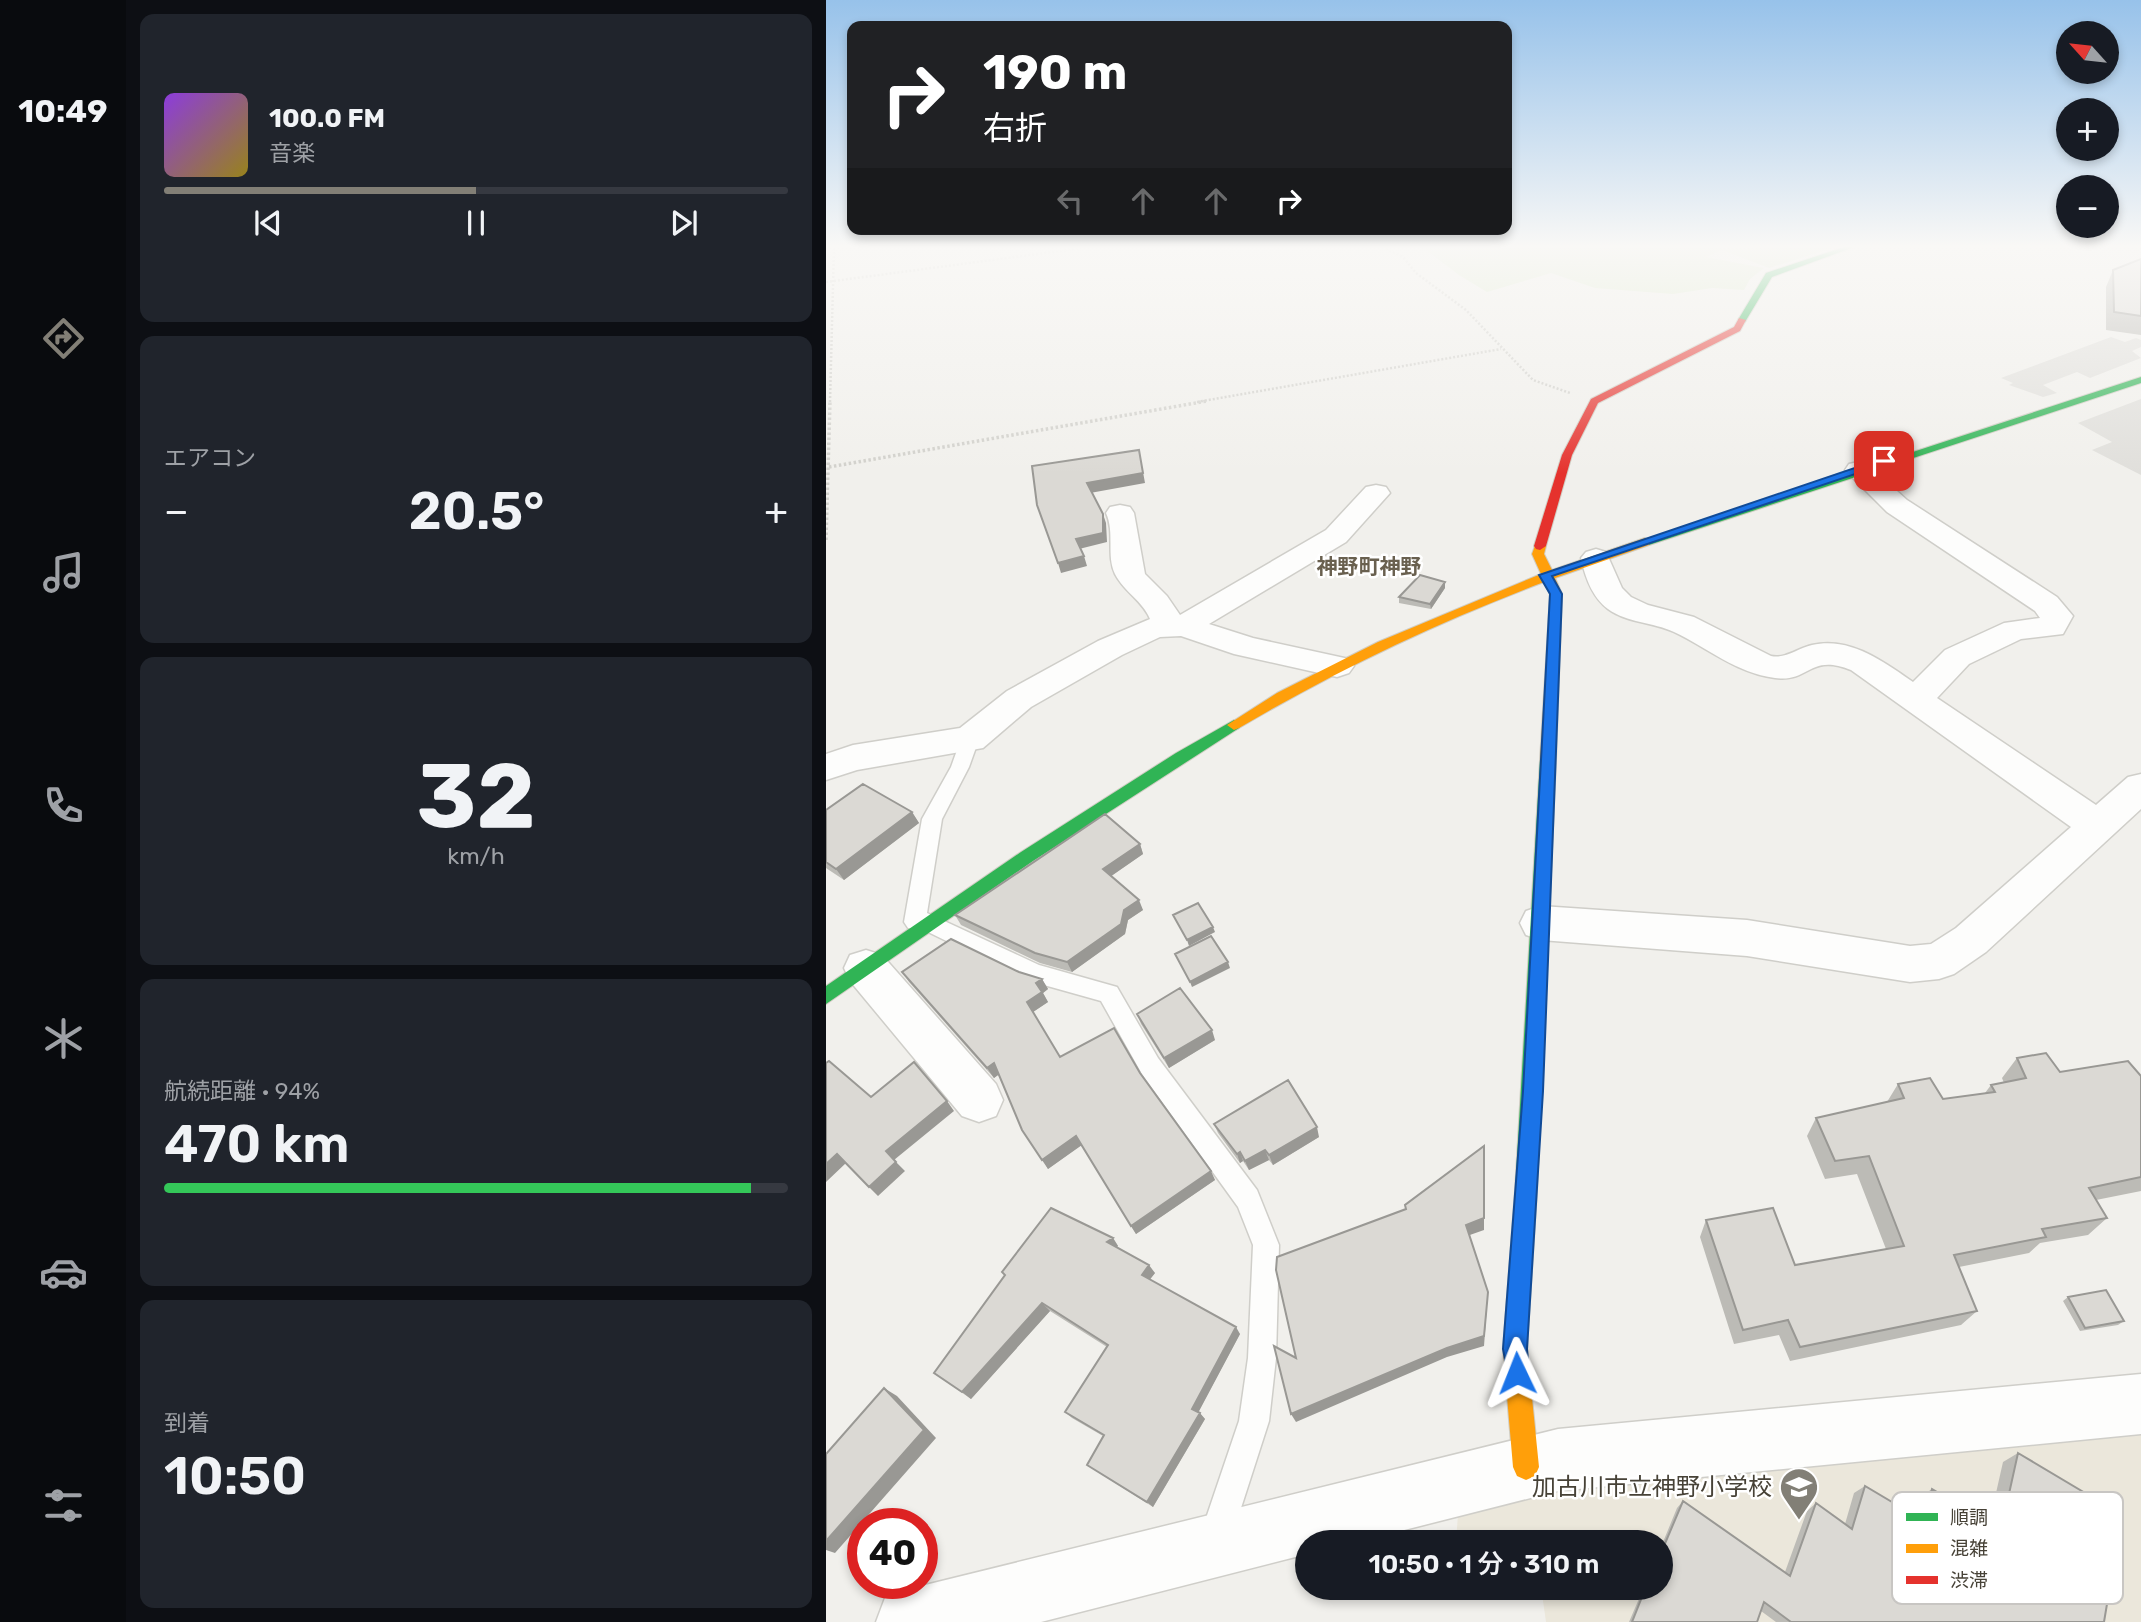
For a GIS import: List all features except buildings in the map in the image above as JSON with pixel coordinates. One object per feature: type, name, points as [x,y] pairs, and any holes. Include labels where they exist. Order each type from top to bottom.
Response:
[{"type":"street","points":[[1526,1466],[1515,1349],[1541,923],[1556,594],[1545,575],[1538,554],[1565,467],[1594,401],[1737,329],[1740,323]]},
{"type":"street","points":[[826,996],[929,922],[1121,794],[1280,696],[1337,666],[1545,575],[1858,470],[2141,380]]},
{"type":"street","points":[[1858,470],[1896,506],[2046,604],[2057,617],[2052,627],[2015,630],[1957,657],[1916,699]]},
{"type":"street","points":[[1175,626],[1336,536],[1376,493]]},
{"type":"street","points":[[1120,513],[1125,522],[1125,559],[1130,576],[1164,610],[1175,626]]},
{"type":"street","points":[[1596,558],[1601,576],[1614,597],[1635,611],[1685,625],[1713,643],[1778,668],[1796,667],[1810,656],[1829,653],[1847,656],[1863,663],[2098,825]]},
{"type":"street","points":[[826,767],[853,758],[970,739],[1030,692],[1110,648],[1154,628],[1175,626],[1246,647],[1337,666]]},
{"type":"street","points":[[1541,923],[1748,938],[1910,964],[1939,961],[1971,940],[2141,787]]},
{"type":"street","points":[[866,968],[979,1100]]},
{"type":"street","points":[[909,1622],[1558,1460],[2141,1404]]},
{"type":"lane","points":[[970,739],[960,767],[932,819],[915,922],[929,922],[1034,973],[1109,994],[1150,1066],[1208,1141],[1248,1199],[1266,1245],[1262,1358],[1254,1421],[1212,1548]]},
{"type":"path","points":[[826,540],[831,323]]},
{"type":"path","points":[[1477,323],[1533,380],[1594,401]]},
{"type":"path","points":[[829,467],[1501,349]]},
{"type":"shaded area","points":[[2111,337],[2125,342],[2136,338],[2141,340],[2141,347],[2132,351],[2141,358],[2090,378],[2077,372],[2043,385],[2057,393],[2043,397],[2009,385],[2013,383],[2001,378]]},
{"type":"shaded area","points":[[2141,399],[2141,475],[2092,450],[2112,442],[2078,423]]},
{"type":"shaded area","name":"加古川市立神野小学校","points":[[2141,1424],[2141,1622],[1546,1622],[1543,1600],[1673,1600],[1673,1530],[1457,1530],[1459,1500]]},
{"type":"traffic: fast","points":[[1645,542],[2141,380]]},
{"type":"traffic: fast","points":[[826,996],[1027,856],[1234,725]]},
{"type":"traffic: fast","points":[[1526,1191],[1548,760]]},
{"type":"traffic: slow","points":[[1234,725],[1282,696],[1382,645],[1539,579],[1645,542]]},
{"type":"traffic: slow","points":[[1540,546],[1538,554],[1556,594],[1548,760]]},
{"type":"traffic: slow","points":[[1526,1191],[1515,1349],[1526,1467]]},
{"type":"traffic: jam","points":[[1540,546],[1567,455],[1594,401],[1737,329],[1741,323]]},
{"type":"place","name":"加古川市立神野小学校","points":[[1799,1521]]},
{"type":"district","name":"神野町神野","points":[[1369,567]]},
{"type":"route","points":[[1517,1373],[1515,1349],[1533,1091],[1556,594],[1545,575],[1884,461]]}]
